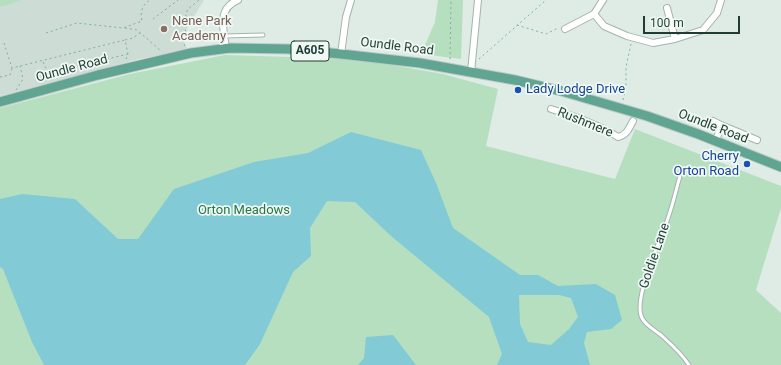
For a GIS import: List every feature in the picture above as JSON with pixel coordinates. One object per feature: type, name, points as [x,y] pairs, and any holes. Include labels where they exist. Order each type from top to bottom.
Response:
[{"type":"main road","name":"Oundle Road","points":[[0,102],[146,63],[191,53],[226,49],[288,49],[420,63],[450,68],[471,69],[554,89],[621,108],[716,141],[781,168]]},
{"type":"street","points":[[226,49],[222,19],[225,10],[238,0]]},
{"type":"street","points":[[340,54],[346,17],[351,0]]},
{"type":"street","points":[[471,69],[478,0]]},
{"type":"street","points":[[565,29],[594,14],[603,0]]},
{"type":"street","points":[[594,14],[604,26],[632,38],[653,43],[675,39],[703,30],[717,13],[721,0]]},
{"type":"street","points":[[667,8],[675,39]]},
{"type":"street","name":"Rushmere","points":[[551,109],[571,115],[611,132],[618,137],[624,136],[633,120]]},
{"type":"street","points":[[713,121],[757,140]]},
{"type":"street","points":[[716,141],[721,125]]},
{"type":"lane","points":[[200,39],[224,36],[263,35]]},
{"type":"lane","name":"Goldie Lane","points":[[680,176],[668,218],[640,297],[641,317],[650,328],[661,335],[682,354],[690,365]]},
{"type":"path","points":[[123,28],[142,21],[140,15],[144,4],[150,0]]},
{"type":"path","points":[[153,19],[178,0]]},
{"type":"path","points":[[186,48],[183,41],[186,28],[186,13],[188,9],[199,0]]},
{"type":"path","points":[[450,68],[451,0]]},
{"type":"path","points":[[471,69],[516,25],[546,0]]},
{"type":"path","points":[[46,33],[82,23],[133,29],[166,55]]},
{"type":"path","points":[[516,25],[546,34],[557,28],[565,29]]},
{"type":"path","points":[[12,68],[133,38],[140,33]]},
{"type":"path","points":[[621,108],[626,88],[626,67],[632,38]]},
{"type":"path","points":[[125,40],[128,54],[126,61]]},
{"type":"path","points":[[0,77],[10,75],[12,68],[4,43]]},
{"type":"path","points":[[42,61],[46,68],[53,72],[128,54]]},
{"type":"shaded area","points":[[23,0],[204,0],[187,28],[184,40],[188,50],[139,59],[0,96],[0,6],[5,6]]},
{"type":"green space","points":[[0,0],[23,0],[5,6],[0,6]]},
{"type":"green space","points":[[438,0],[463,0],[461,59],[421,54],[435,22]]},
{"type":"green space","name":"Orton Meadows","points":[[225,55],[358,59],[443,74],[498,89],[486,146],[615,179],[635,129],[781,186],[781,208],[756,290],[781,313],[781,365],[0,365],[0,108],[130,74]]},
{"type":"water","points":[[351,132],[421,150],[436,183],[453,228],[520,275],[538,275],[558,286],[596,284],[615,295],[622,320],[611,329],[587,332],[584,343],[590,365],[497,365],[502,354],[489,317],[391,236],[355,202],[327,201],[310,228],[311,256],[293,272],[260,344],[245,365],[44,365],[32,342],[3,269],[0,267],[0,199],[22,194],[75,199],[118,239],[138,239],[174,189],[254,162],[308,153]],"holes":[[[519,295],[559,295],[571,298],[578,317],[569,329],[551,345],[528,342],[520,324]]]},
{"type":"water","points":[[393,335],[416,365],[358,365],[364,358],[366,337]]},
{"type":"place","name":"Nene Park Academy","points":[[164,29]]},
{"type":"place","name":"Lady Lodge Drive","points":[[518,90]]},
{"type":"place","name":"Cherry Orton Road","points":[[747,164]]}]
